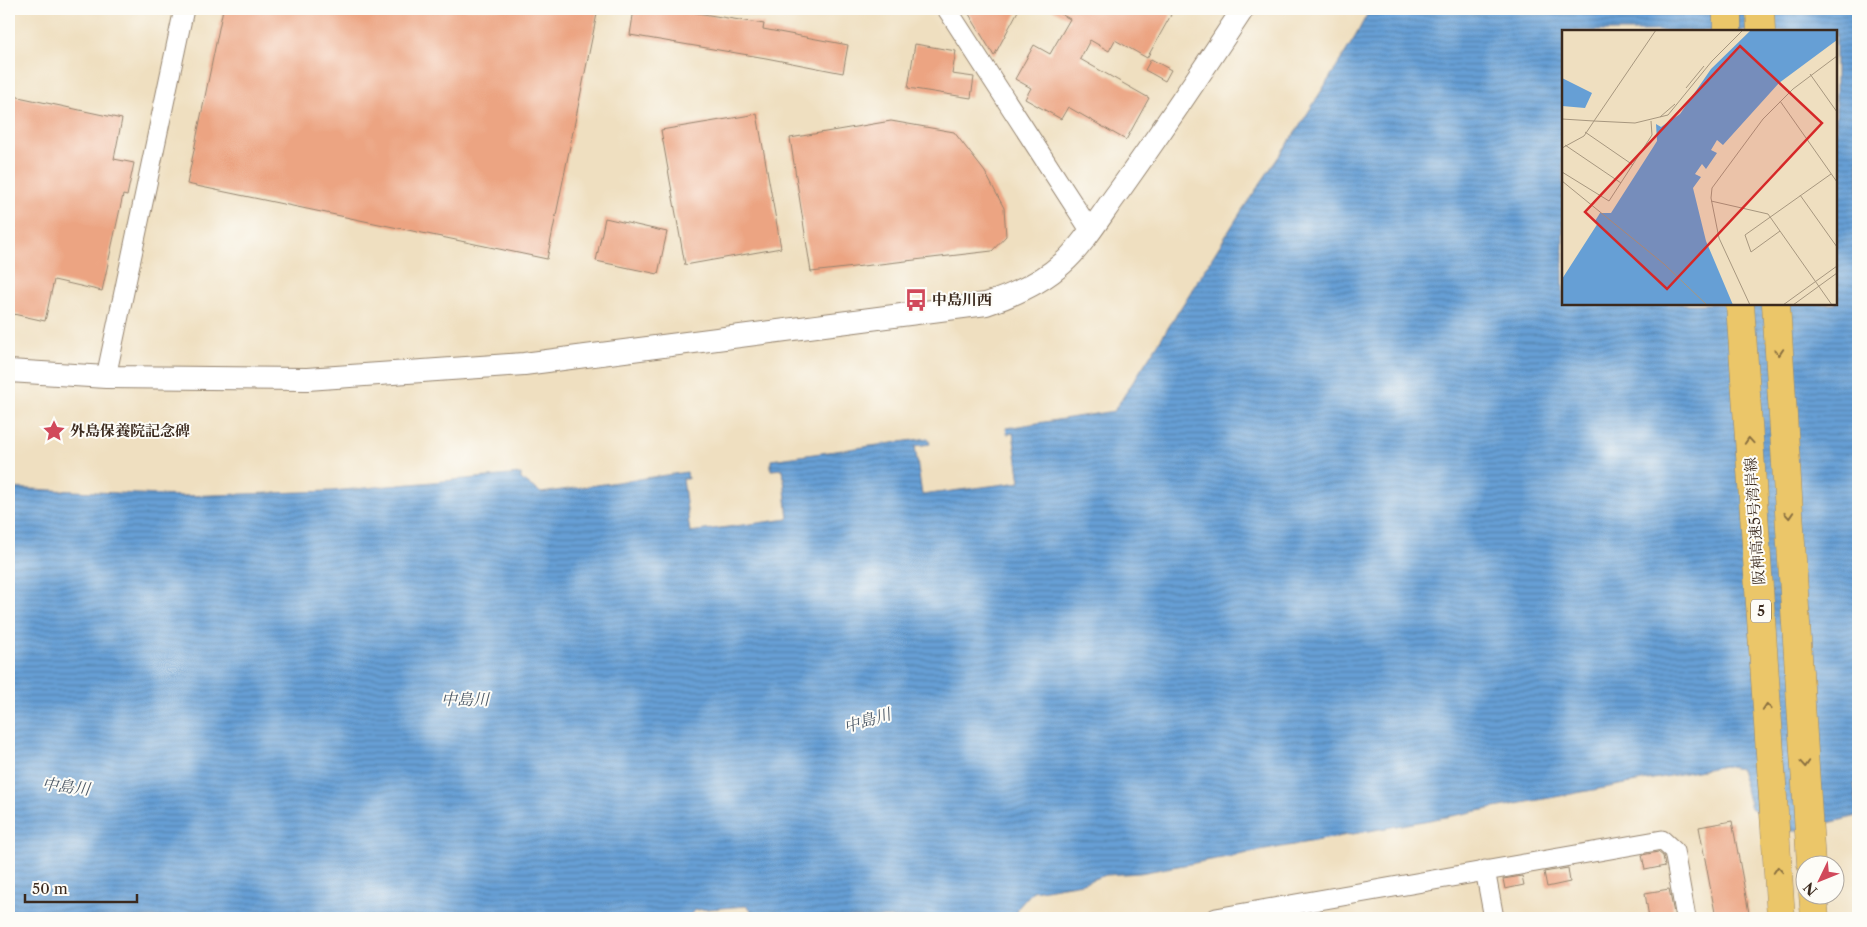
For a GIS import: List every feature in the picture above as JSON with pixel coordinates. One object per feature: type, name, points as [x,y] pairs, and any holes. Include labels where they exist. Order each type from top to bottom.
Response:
[{"type":"highway","points":[[1727,9],[1727,30]]},
{"type":"highway","points":[[1760,9],[1761,30]]},
{"type":"highway","name":"阪神高速5号湾岸線","points":[[1740,305],[1781,918]]},
{"type":"highway","points":[[1776,305],[1810,854]]},
{"type":"highway","points":[[1813,904],[1814,918]]},
{"type":"street","points":[[106,377],[184,9]]},
{"type":"street","points":[[947,9],[1090,230]]},
{"type":"street","points":[[9,371],[106,377],[307,379],[524,364],[986,304],[1008,297],[1052,273],[1065,262],[1177,110],[1244,9]]},
{"type":"street","points":[[1216,918],[1310,910],[1485,870],[1662,840],[1674,850],[1686,918]]},
{"type":"street","points":[[1485,870],[1494,918]]},
{"type":"water","name":"中島川","points":[[1370,9],[1858,9],[1858,782],[1854,784],[1858,816],[1788,832],[1751,808],[1740,769],[1724,766],[1140,873],[1106,875],[1082,883],[1033,891],[1017,909],[1019,918],[759,918],[746,906],[696,910],[685,918],[9,918],[9,488],[182,496],[332,491],[521,474],[521,479],[541,493],[687,472],[688,479],[683,479],[690,532],[788,519],[783,469],[771,470],[771,460],[928,438],[930,444],[915,446],[922,495],[1020,482],[1013,433],[1007,434],[1006,428],[1114,411],[1242,210],[1299,127],[1355,37]]},
{"type":"building","points":[[223,9],[598,9],[547,259],[187,184]]},
{"type":"building","points":[[634,9],[673,9],[764,24],[763,29],[848,45],[843,73],[630,35]]},
{"type":"building","points":[[966,9],[1019,9],[994,56]]},
{"type":"building","points":[[1051,9],[1160,9],[1171,15],[1147,58],[1115,40],[1109,51],[1090,40],[1080,59],[1149,98],[1126,140],[1068,107],[1061,119],[1025,99],[1031,88],[1015,79],[1034,45],[1050,54],[1070,19]]},
{"type":"building","points":[[915,44],[956,51],[952,74],[974,77],[971,98],[908,88]]},
{"type":"building","points":[[1151,59],[1171,70],[1165,81],[1145,70]]},
{"type":"building","points":[[9,95],[122,119],[114,159],[134,163],[127,196],[123,195],[102,291],[54,280],[45,321],[9,313]]},
{"type":"building","points":[[757,114],[781,248],[685,265],[661,130]]},
{"type":"building","points":[[891,121],[954,132],[985,172],[1004,208],[1006,236],[992,251],[811,272],[790,138]]},
{"type":"building","points":[[605,218],[667,232],[658,274],[596,261]]},
{"type":"building","points":[[1732,821],[1749,913],[1716,918],[1699,827]]},
{"type":"building","points":[[1658,852],[1663,856],[1665,866],[1645,870],[1642,855]]},
{"type":"building","points":[[1568,868],[1570,882],[1547,887],[1544,872]]},
{"type":"building","points":[[1522,876],[1524,885],[1505,889],[1503,879]]},
{"type":"building","points":[[1669,889],[1675,918],[1649,918],[1645,893]]},
{"type":"place","name":"中島川西","points":[[916,300]]},
{"type":"place","name":"外島保養院記念碑","points":[[54,431]]}]
